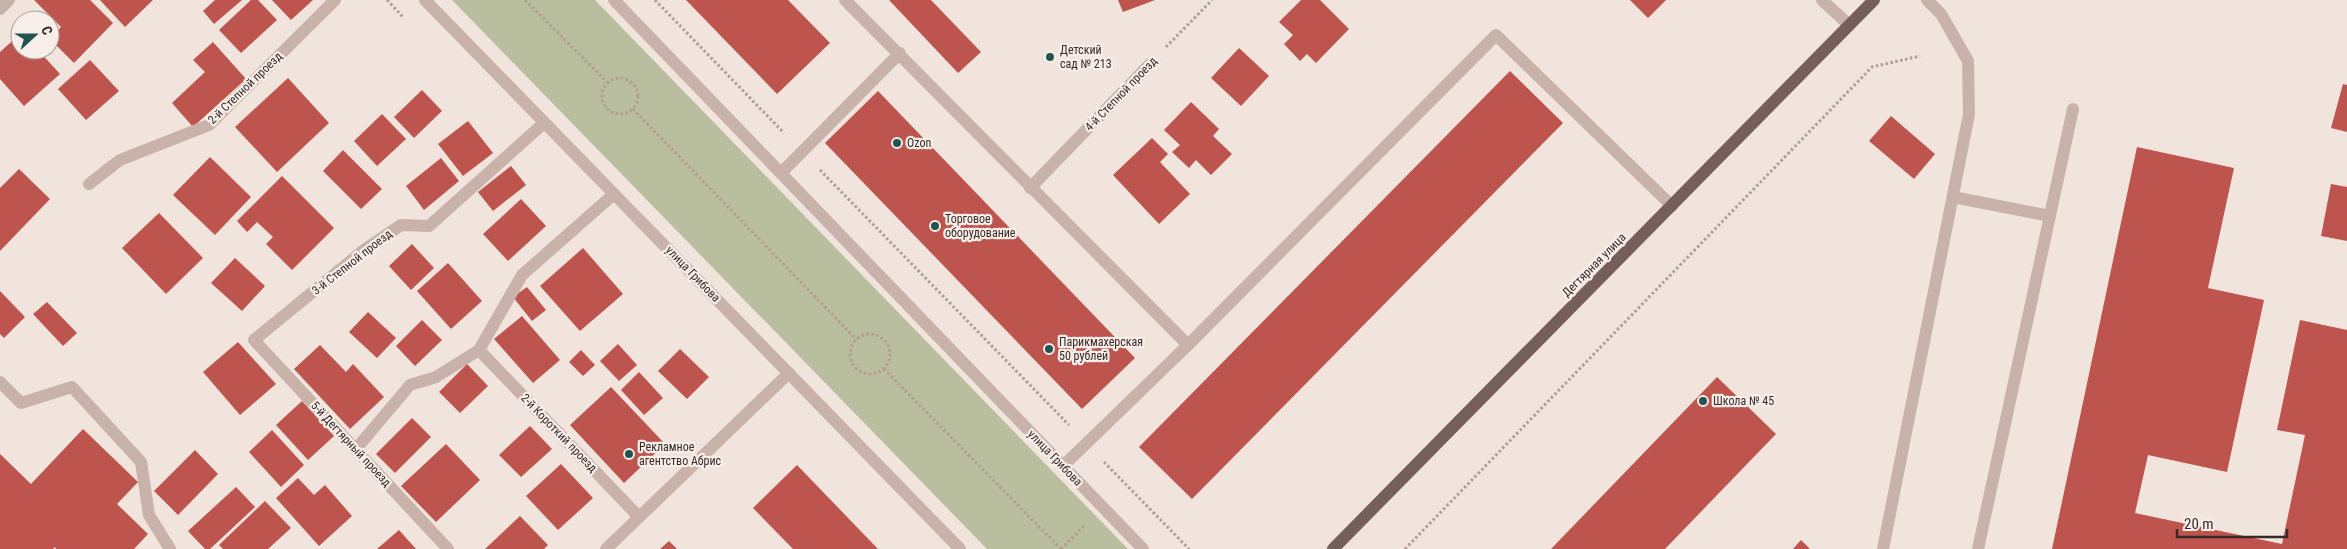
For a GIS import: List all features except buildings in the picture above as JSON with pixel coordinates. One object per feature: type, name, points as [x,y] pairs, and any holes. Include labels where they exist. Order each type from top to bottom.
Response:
[{"type":"main road","name":"Дегтярная улица","points":[[1333,549],[1874,0]]},
{"type":"street","points":[[0,9],[9,0]]},
{"type":"street","name":"2-й Степной проезд","points":[[89,184],[120,160],[209,125],[335,0]]},
{"type":"street","name":"улица Грибова","points":[[425,0],[960,549]]},
{"type":"street","name":"улица Грибова","points":[[614,0],[1143,549]]},
{"type":"street","points":[[845,0],[900,53],[1030,188],[1188,345]]},
{"type":"street","points":[[1822,0],[1849,25]]},
{"type":"street","points":[[1883,549],[1969,114],[1968,61],[1941,14],[1927,0]]},
{"type":"street","points":[[1063,466],[1188,345],[1496,35],[1672,206]]},
{"type":"street","points":[[781,173],[900,53]]},
{"type":"street","name":"4-й Степной проезд","points":[[1030,188],[1150,64]]},
{"type":"street","points":[[1978,549],[2073,109]]},
{"type":"street","name":"3-й Степной проезд","points":[[254,340],[364,250],[401,225],[429,226],[544,123]]},
{"type":"street","points":[[356,450],[410,385],[436,377],[479,350],[522,275],[614,194]]},
{"type":"street","points":[[1953,197],[2050,216]]},
{"type":"street","name":"5-й Дегтярный проезд","points":[[254,340],[448,549]]},
{"type":"street","name":"2-й Короткий проезд","points":[[479,350],[639,517]]},
{"type":"street","points":[[606,549],[788,373]]},
{"type":"street","points":[[0,382],[21,403],[72,387],[141,462],[149,515],[170,549]]},
{"type":"path","points":[[525,0],[608,82]]},
{"type":"path","points":[[655,0],[1189,549]]},
{"type":"path","name":"4-й Степной проезд","points":[[1150,64],[1212,0]]},
{"type":"path","points":[[1405,549],[1872,67],[1920,56]]},
{"type":"path","points":[[616,78],[625,78],[633,83],[638,91],[638,101],[633,109],[625,114],[616,113],[607,108],[603,100],[603,91],[608,82],[616,78]]},
{"type":"path","points":[[633,109],[856,339]]},
{"type":"path","points":[[865,334],[875,334],[884,340],[889,349],[890,360],[884,369],[875,374],[864,374],[855,369],[850,359],[850,349],[856,339],[865,334]]},
{"type":"path","points":[[884,369],[1061,549]]},
{"type":"green space","points":[[452,0],[595,0],[1128,549],[987,549]]},
{"type":"place","name":"Детский сад № 213","points":[[1050,57]]},
{"type":"place","name":"Ozon","points":[[897,143]]},
{"type":"place","name":"Торговое оборудование","points":[[935,226]]},
{"type":"place","name":"Парикмахерская 50 рублей","points":[[1049,349]]},
{"type":"place","name":"Школа № 45","points":[[1703,401]]},
{"type":"place","name":"Рекламное агентство Абрис","points":[[629,454]]}]
